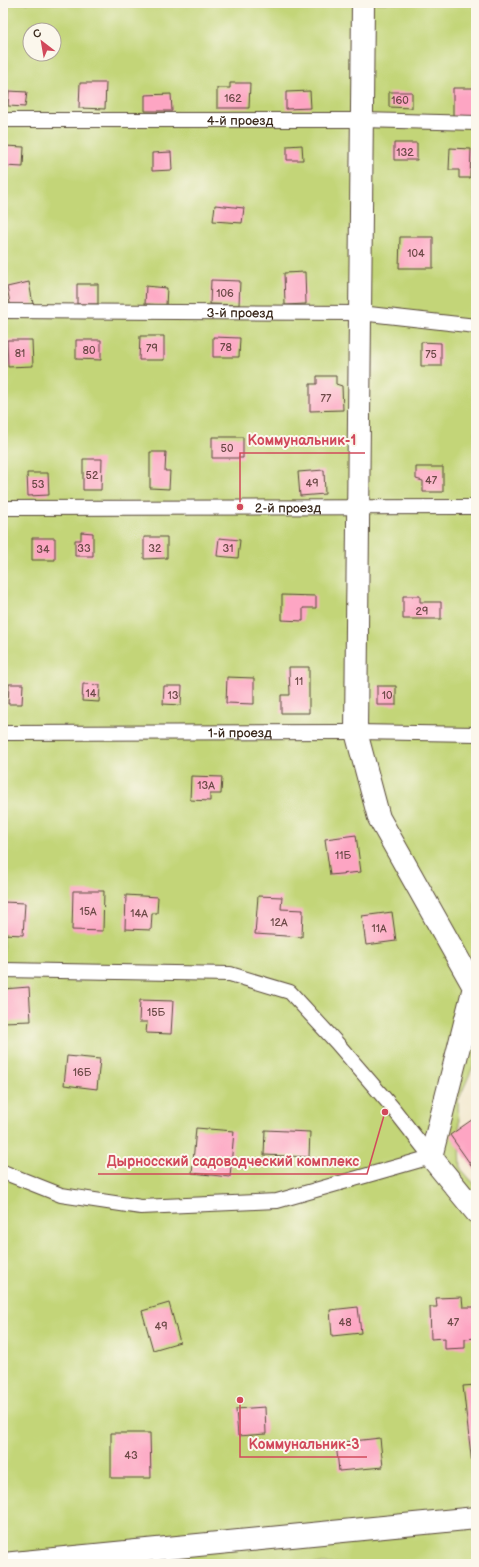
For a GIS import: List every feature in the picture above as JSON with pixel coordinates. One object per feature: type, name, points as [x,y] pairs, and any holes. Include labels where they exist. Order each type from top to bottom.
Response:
[{"type":"street","points":[[363,3],[356,732],[379,818],[474,987],[431,1157],[476,1212]]},
{"type":"street","points":[[3,1564],[476,1518]]},
{"type":"lane","name":"4-й проезд","points":[[3,120],[362,120],[476,123]]},
{"type":"lane","name":"3-й проезд","points":[[3,311],[360,313],[476,326]]},
{"type":"lane","name":"2-й проезд","points":[[3,508],[476,507]]},
{"type":"lane","name":"1-й проезд","points":[[3,733],[356,732],[476,734]]},
{"type":"lane","points":[[3,970],[230,974],[290,992],[336,1042],[392,1107],[431,1157],[277,1201],[141,1207],[61,1195],[3,1172]]},
{"type":"green space","points":[[3,3],[476,3],[476,1060],[458,1101],[461,1169],[476,1186],[476,1561],[463,1564],[3,1564]]},
{"type":"building","points":[[80,83],[106,83],[105,109],[79,108]]},
{"type":"building","points":[[230,83],[250,83],[249,108],[217,108],[217,88],[230,88]]},
{"type":"building","points":[[453,88],[476,88],[476,117],[453,117]]},
{"type":"building","points":[[9,91],[27,92],[25,107],[8,106]]},
{"type":"building","points":[[310,91],[311,108],[286,109],[286,92]]},
{"type":"building","points":[[389,92],[412,92],[412,108],[389,107]]},
{"type":"building","points":[[171,94],[172,111],[145,111],[145,95]]},
{"type":"building","points":[[394,143],[417,143],[417,160],[394,160]]},
{"type":"building","points":[[302,145],[303,160],[287,160],[287,146]]},
{"type":"building","points":[[5,146],[24,147],[23,167],[4,166]]},
{"type":"building","points":[[450,148],[471,149],[470,178],[459,178],[459,170],[449,170]]},
{"type":"building","points":[[171,152],[172,170],[152,171],[152,153]]},
{"type":"building","points":[[215,205],[244,208],[242,223],[213,221]]},
{"type":"building","points":[[400,237],[433,237],[433,268],[399,268]]},
{"type":"building","points":[[305,272],[306,304],[285,305],[284,273]]},
{"type":"building","points":[[211,280],[240,281],[239,305],[210,304]]},
{"type":"building","points":[[29,282],[33,304],[11,309],[7,287]]},
{"type":"building","points":[[77,284],[98,284],[98,304],[77,304]]},
{"type":"building","points":[[146,286],[167,288],[166,305],[145,304]]},
{"type":"building","points":[[140,336],[164,336],[164,360],[139,360]]},
{"type":"building","points":[[213,337],[240,338],[239,357],[213,357]]},
{"type":"building","points":[[7,340],[32,340],[33,366],[8,367]]},
{"type":"building","points":[[76,340],[101,340],[101,360],[76,359]]},
{"type":"building","points":[[421,342],[441,343],[441,366],[421,366]]},
{"type":"building","points":[[317,376],[336,376],[336,384],[342,386],[343,410],[310,411],[310,384],[317,384]]},
{"type":"building","points":[[212,437],[243,437],[243,458],[212,458]]},
{"type":"building","points":[[150,452],[166,452],[165,471],[170,471],[169,489],[150,488]]},
{"type":"building","points":[[83,459],[102,459],[101,490],[83,490]]},
{"type":"building","points":[[416,467],[443,467],[443,492],[423,492],[423,481],[416,479]]},
{"type":"building","points":[[324,470],[325,494],[300,496],[298,472]]},
{"type":"building","points":[[27,473],[48,473],[49,495],[28,496]]},
{"type":"building","points":[[81,532],[93,533],[93,556],[75,556],[75,540],[81,540]]},
{"type":"building","points":[[144,537],[167,537],[167,558],[144,559]]},
{"type":"building","points":[[32,538],[55,538],[55,560],[32,560]]},
{"type":"building","points":[[219,538],[240,540],[238,558],[217,556]]},
{"type":"building","points":[[282,595],[316,596],[316,608],[303,608],[303,621],[282,620]]},
{"type":"building","points":[[403,596],[420,596],[420,602],[441,602],[441,619],[403,619]]},
{"type":"building","points":[[289,667],[309,667],[309,713],[281,713],[281,695],[290,695]]},
{"type":"building","points":[[227,677],[254,678],[254,704],[226,703]]},
{"type":"building","points":[[9,684],[23,684],[22,704],[8,704]]},
{"type":"building","points":[[83,684],[100,685],[99,702],[82,701]]},
{"type":"building","points":[[164,686],[182,686],[181,705],[163,704]]},
{"type":"building","points":[[377,686],[396,686],[396,705],[377,705]]},
{"type":"building","points":[[191,776],[222,777],[221,794],[210,794],[210,801],[190,800]]},
{"type":"building","points":[[356,835],[361,872],[330,875],[325,839]]},
{"type":"building","points":[[73,891],[104,891],[103,931],[72,930]]},
{"type":"building","points":[[126,895],[158,897],[157,913],[152,913],[151,930],[125,929]]},
{"type":"building","points":[[258,896],[282,897],[281,909],[303,910],[302,937],[255,934]]},
{"type":"building","points":[[3,902],[25,903],[23,935],[3,934]]},
{"type":"building","points":[[392,912],[396,941],[366,945],[362,916]]},
{"type":"building","points":[[29,987],[31,1021],[3,1022],[3,989]]},
{"type":"building","points":[[140,1000],[173,1001],[171,1034],[146,1033],[147,1022],[139,1022]]},
{"type":"building","points":[[67,1056],[100,1059],[97,1089],[64,1085]]},
{"type":"building","points":[[476,1117],[476,1172],[450,1135]]},
{"type":"building","points":[[196,1128],[234,1131],[230,1177],[192,1173]]},
{"type":"building","points":[[265,1130],[310,1132],[309,1157],[264,1155]]},
{"type":"building","points":[[462,1297],[463,1307],[476,1307],[476,1338],[465,1339],[465,1348],[445,1349],[445,1338],[431,1339],[430,1307],[437,1307],[436,1298]]},
{"type":"building","points":[[169,1303],[180,1342],[153,1350],[142,1311]]},
{"type":"building","points":[[358,1307],[361,1333],[332,1336],[330,1310]]},
{"type":"building","points":[[476,1385],[476,1473],[473,1473],[463,1386]]},
{"type":"building","points":[[265,1407],[266,1434],[238,1436],[236,1409]]},
{"type":"building","points":[[111,1433],[150,1433],[151,1478],[111,1478]]},
{"type":"building","points":[[380,1438],[383,1467],[339,1471],[336,1443]]},
{"type":"place","name":"Коммунальник-1","points":[[240,507]]},
{"type":"place","name":"Дырносский садоводческий комплекс","points":[[385,1112]]},
{"type":"place","name":"Коммунальник-3","points":[[240,1400]]}]
